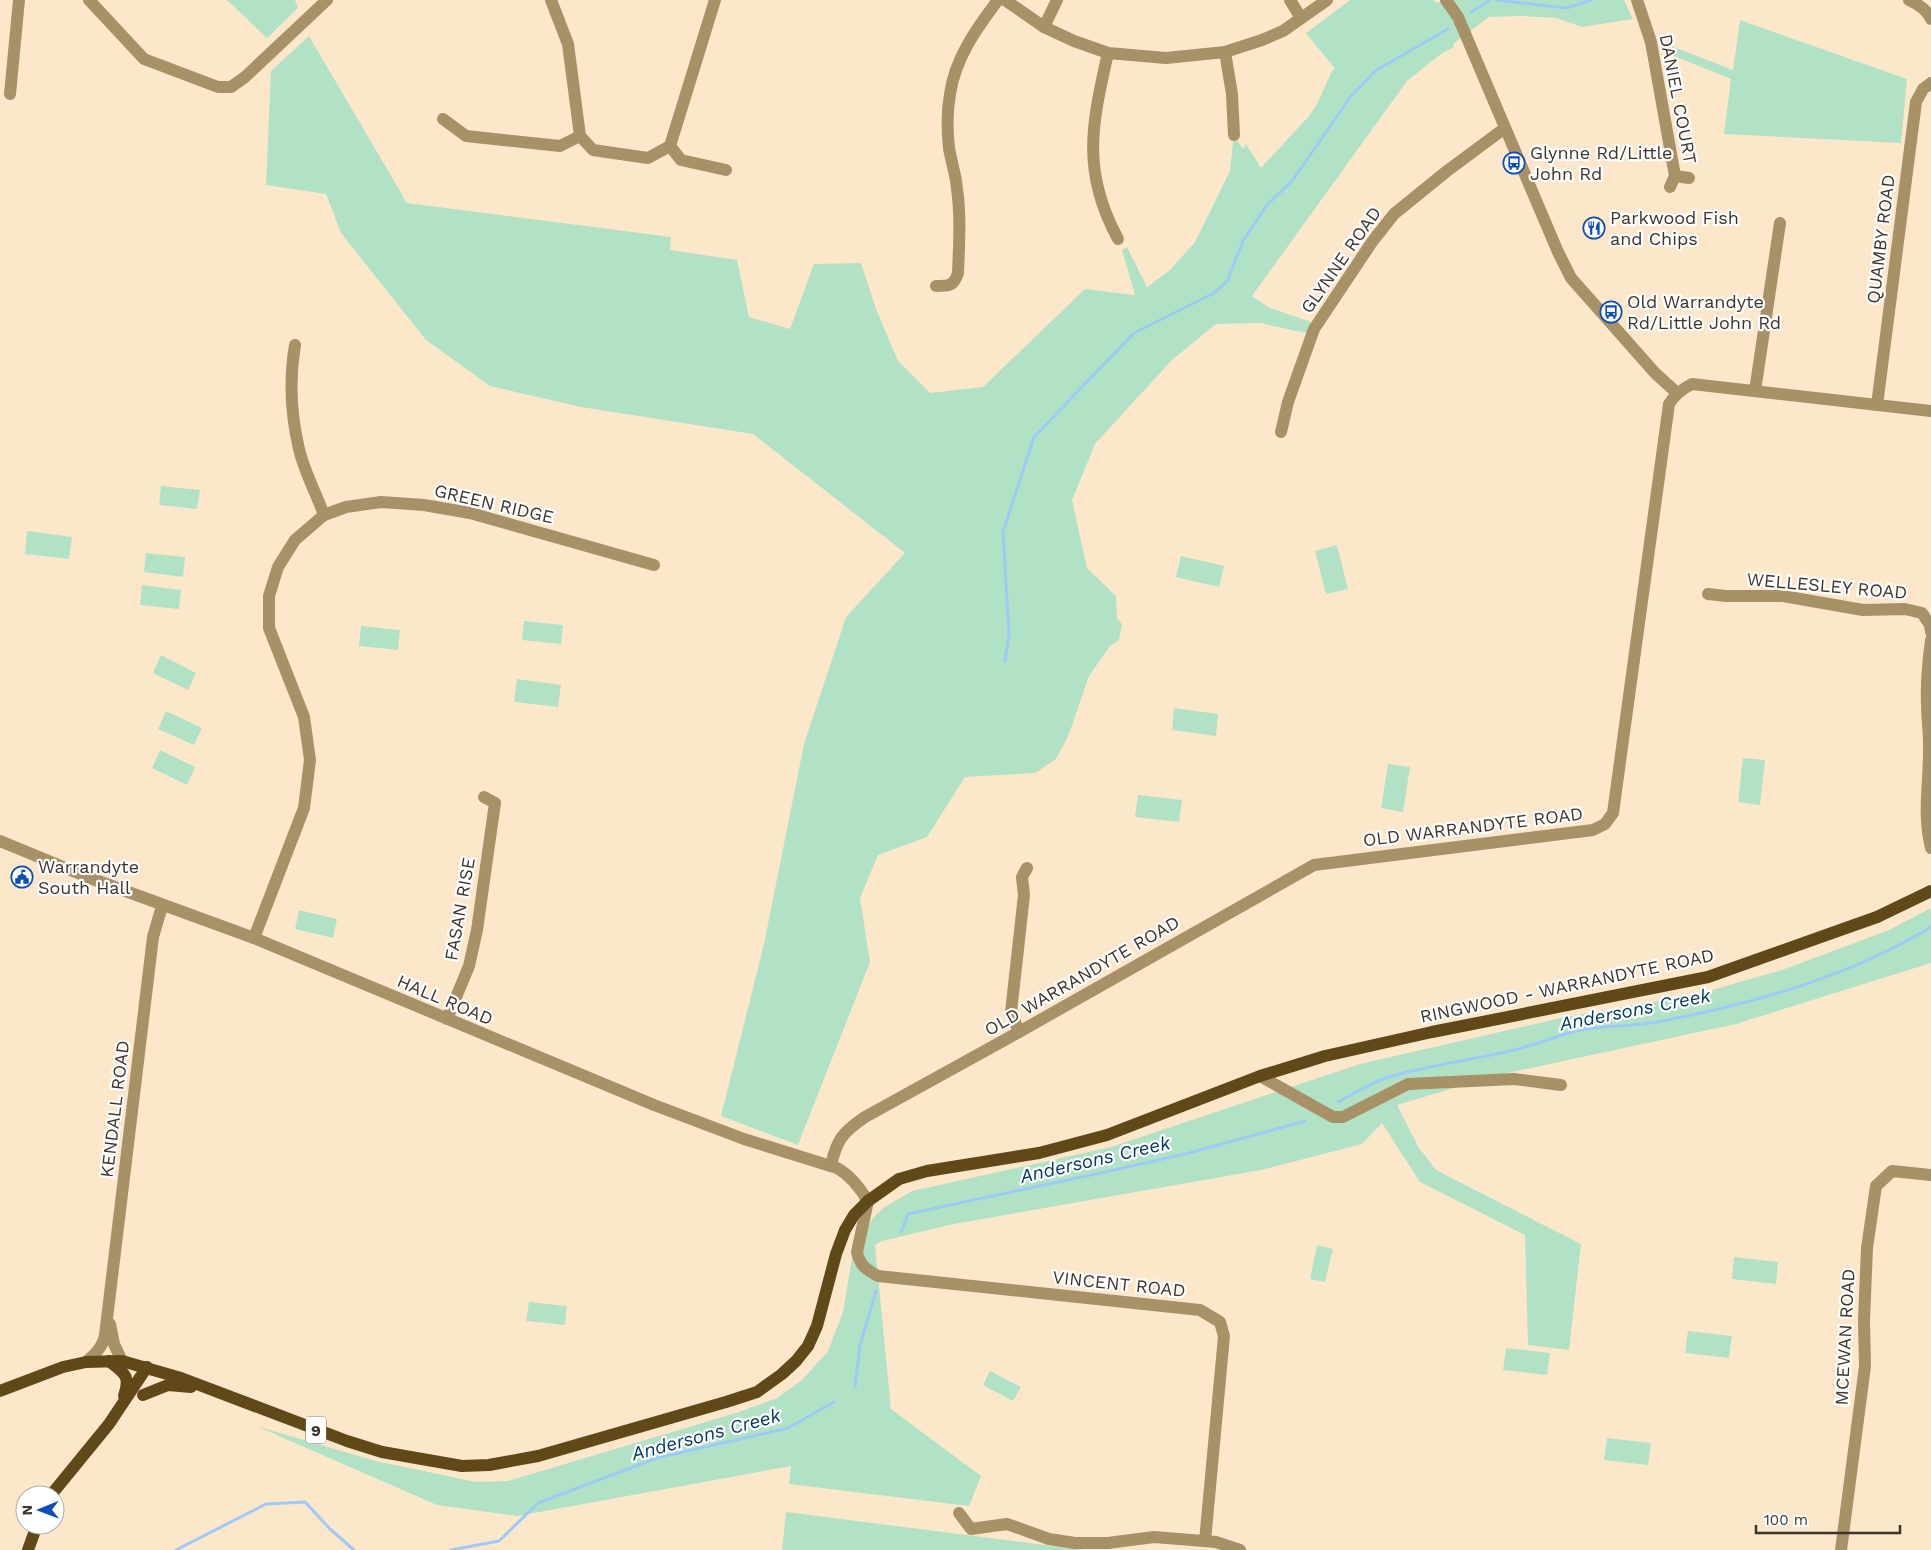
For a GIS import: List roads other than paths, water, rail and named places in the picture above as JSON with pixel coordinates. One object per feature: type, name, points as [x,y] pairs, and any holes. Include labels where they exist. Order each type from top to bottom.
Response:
[{"type":"main road","name":"RINGWOOD - WARRANDYTE ROAD","points":[[0,1391],[63,1367],[86,1362],[115,1361],[152,1369],[191,1381],[251,1406],[382,1452],[462,1466],[489,1465],[538,1456],[757,1392],[782,1374],[808,1346],[817,1326],[836,1254],[845,1230],[854,1215],[868,1201],[899,1180],[927,1171],[1040,1153],[1107,1136],[1260,1076],[1325,1056],[1432,1032],[1708,977],[1877,916],[1931,891]]},
{"type":"main road","points":[[115,1361],[128,1379],[128,1385],[119,1410]]},
{"type":"main road","points":[[143,1394],[152,1369]]},
{"type":"main road","points":[[59,1485],[152,1369]]},
{"type":"main road","points":[[109,1424],[143,1394],[168,1385],[180,1385],[251,1406]]},
{"type":"main road","points":[[28,1550],[33,1535]]},
{"type":"street","points":[[10,94],[20,0]]},
{"type":"street","points":[[89,0],[144,59],[205,83],[218,87],[230,87],[245,77],[327,0]]},
{"type":"street","points":[[552,0],[568,44],[580,136],[593,150],[648,158],[670,146],[715,0]]},
{"type":"street","points":[[936,286],[948,286],[955,281],[958,273],[959,209],[957,187],[949,148],[950,93],[960,60],[978,27],[998,0]]},
{"type":"street","points":[[1005,0],[1044,26],[1074,41],[1108,53],[1166,58],[1225,52],[1262,40],[1284,31],[1327,0]]},
{"type":"street","points":[[1044,26],[1057,0]]},
{"type":"street","points":[[1290,0],[1302,18]]},
{"type":"street","points":[[1446,0],[1458,17],[1558,252],[1571,278],[1655,373],[1677,393],[1692,384],[1931,411]]},
{"type":"street","name":"DANIEL COURT","points":[[1637,0],[1651,42],[1673,182],[1689,178]]},
{"type":"street","points":[[1909,0],[1918,3],[1929,14],[1931,19]]},
{"type":"street","points":[[1225,52],[1232,94],[1234,135]]},
{"type":"street","points":[[1108,53],[1093,124],[1092,153],[1095,177],[1106,218],[1118,239]]},
{"type":"street","name":"QUAMBY ROAD","points":[[1877,405],[1916,102],[1923,89],[1931,83]]},
{"type":"street","points":[[444,119],[466,136],[560,146],[580,136]]},
{"type":"street","name":"GLYNNE ROAD","points":[[1281,432],[1295,380],[1314,329],[1372,242],[1394,214],[1447,171],[1505,128]]},
{"type":"street","points":[[670,146],[681,160],[726,170]]},
{"type":"street","points":[[1755,391],[1780,223]]},
{"type":"street","points":[[254,938],[304,808],[310,760],[304,716],[269,628],[269,596],[278,567],[295,540],[324,515],[299,450],[294,422],[291,403],[291,365],[295,345]]},
{"type":"street","name":"OLD WARRANDYTE ROAD","points":[[831,1165],[835,1147],[840,1137],[847,1129],[865,1116],[1019,1032],[1314,865],[1593,830],[1605,824],[1613,813],[1669,404],[1677,393]]},
{"type":"street","name":"GREEN RIDGE","points":[[324,515],[346,507],[381,502],[424,505],[470,513],[654,564]]},
{"type":"street","name":"WELLESLEY ROAD","points":[[1708,594],[1726,596],[1783,596],[1863,610],[1905,609],[1922,613],[1930,625],[1931,632]]},
{"type":"street","points":[[1931,640],[1927,670],[1926,705],[1929,746],[1926,824],[1931,848]]},
{"type":"street","name":"FASAN RISE","points":[[447,1019],[469,966],[477,930],[495,799]]},
{"type":"street","name":"HALL ROAD","points":[[0,841],[162,906],[254,938],[681,1115],[783,1152],[831,1165],[844,1171],[868,1201]]},
{"type":"street","points":[[1019,1032],[1011,1012],[1024,895],[1024,885],[1020,874]]},
{"type":"street","name":"KENDALL ROAD","points":[[86,1362],[104,1343],[154,937],[162,906]]},
{"type":"street","points":[[1260,1076],[1333,1117],[1343,1116],[1408,1084],[1514,1079],[1561,1085]]},
{"type":"street","name":"MCEWAN ROAD","points":[[1841,1550],[1865,1366],[1864,1320],[1867,1248],[1876,1186],[1892,1171],[1931,1176]]},
{"type":"street","name":"VINCENT ROAD","points":[[868,1201],[857,1252],[864,1268],[878,1276],[1200,1310],[1220,1322],[1224,1336],[1205,1541]]},
{"type":"street","name":"KENDALL ROAD","points":[[108,1317],[114,1344],[115,1361]]},
{"type":"street","points":[[959,1513],[971,1529],[1007,1524],[1049,1539],[1075,1543],[1108,1544],[1154,1537],[1216,1542],[1240,1550]]},
{"type":"waterway","name":"Andersons Creek","points":[[1471,12],[1490,0]]},
{"type":"waterway","name":"Andersons Creek","points":[[1496,0],[1567,8],[1591,0]]},
{"type":"waterway","points":[[1005,661],[1009,634],[1003,532],[1034,437],[1134,333],[1214,293],[1227,281],[1243,241],[1267,205],[1292,181],[1351,96],[1375,71],[1448,29]]},
{"type":"waterway","name":"Andersons Creek","points":[[1338,1102],[1373,1083],[1402,1073],[1518,1049],[1576,1031],[1651,1023],[1723,1008],[1759,998],[1831,975],[1866,961],[1931,927]]},
{"type":"waterway","name":"Andersons Creek","points":[[901,1232],[908,1214],[1189,1153],[1305,1121]]},
{"type":"waterway","name":"Andersons Creek","points":[[855,1387],[860,1345],[876,1291]]},
{"type":"waterway","name":"Andersons Creek","points":[[451,1550],[499,1541],[538,1503],[657,1458],[788,1428],[834,1402]]},
{"type":"waterway","name":"Andersons Creek","points":[[176,1550],[266,1504],[305,1502],[330,1529],[354,1550]]},
{"type":"place","name":"Glynne Rd/Little John Rd","points":[[1514,163]]},
{"type":"place","name":"Parkwood Fish and Chips","points":[[1594,228]]},
{"type":"place","name":"Old Warrandyte Rd/Little John Rd","points":[[1611,312]]},
{"type":"place","name":"Warrandyte South Hall","points":[[22,877]]}]
